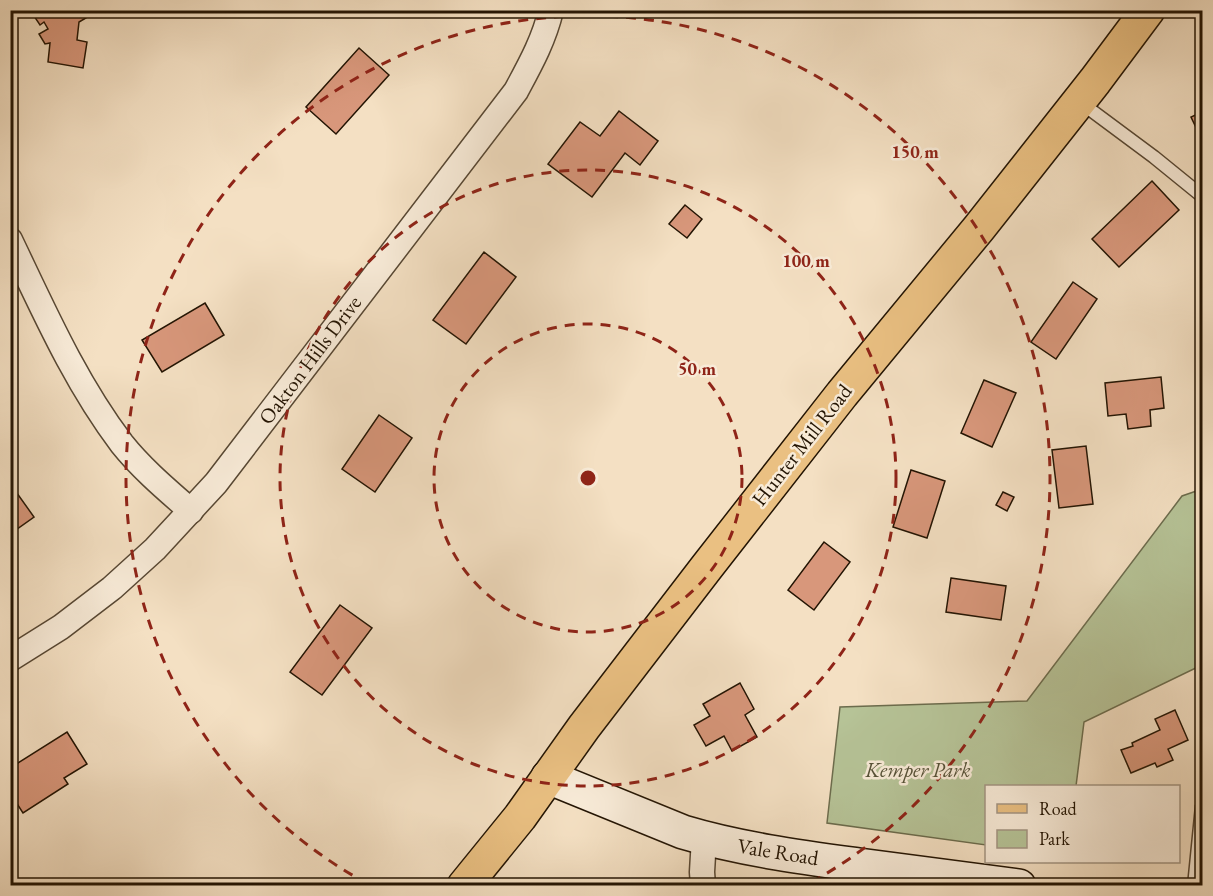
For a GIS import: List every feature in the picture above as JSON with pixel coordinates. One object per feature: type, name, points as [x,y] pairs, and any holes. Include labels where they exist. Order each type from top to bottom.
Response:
[{"type":"main road","name":"Hunter Mill Road","points":[[464,885],[520,817],[584,727],[842,394],[979,228],[1148,10]]},
{"type":"main road","name":"Vale Road","points":[[548,777],[683,832],[747,848],[1018,885]]},
{"type":"street","name":"Oakton Hills Drive","points":[[10,659],[61,627],[112,588],[155,549],[216,483],[516,91],[534,58],[551,10]]},
{"type":"street","points":[[10,240],[66,356],[100,413],[123,446],[153,478],[191,511]]},
{"type":"street","points":[[704,838],[702,872],[704,885]]},
{"type":"lane","points":[[1079,101],[1203,196]]},
{"type":"lane","points":[[1194,885],[1203,806]]},
{"type":"green space","name":"Kemper Park","points":[[1202,489],[1202,665],[1084,722],[1076,785],[985,785],[985,845],[827,823],[840,707],[1027,701],[1182,496]]},
{"type":"building","points":[[30,10],[82,10],[86,18],[79,22],[77,40],[87,42],[83,68],[48,62],[50,43],[45,44],[39,34],[48,29],[44,22],[40,25]]},
{"type":"building","points":[[359,48],[389,75],[336,134],[306,107]]},
{"type":"building","points":[[619,111],[658,141],[640,165],[625,153],[592,197],[548,164],[580,122],[600,136]]},
{"type":"building","points":[[1202,112],[1202,140],[1191,117]]},
{"type":"building","points":[[1152,181],[1179,210],[1119,267],[1092,239]]},
{"type":"building","points":[[685,205],[702,219],[687,238],[669,224]]},
{"type":"building","points":[[484,252],[516,277],[466,344],[433,320]]},
{"type":"building","points":[[1073,282],[1097,299],[1056,359],[1031,342]]},
{"type":"building","points":[[205,303],[224,335],[162,372],[142,340]]},
{"type":"building","points":[[1161,377],[1164,408],[1150,410],[1151,426],[1128,429],[1126,414],[1108,416],[1105,383]]},
{"type":"building","points":[[984,380],[1016,393],[992,447],[961,433]]},
{"type":"building","points":[[379,415],[412,438],[375,492],[342,469]]},
{"type":"building","points":[[1086,446],[1093,504],[1059,508],[1052,450]]},
{"type":"building","points":[[911,470],[945,481],[927,538],[893,527]]},
{"type":"building","points":[[14,489],[34,517],[10,534],[10,492]]},
{"type":"building","points":[[1003,492],[1014,497],[1007,511],[996,505]]},
{"type":"building","points":[[824,542],[850,562],[814,610],[788,590]]},
{"type":"building","points":[[951,578],[1006,586],[1001,620],[946,612]]},
{"type":"building","points":[[340,605],[372,628],[322,695],[290,672]]},
{"type":"building","points":[[740,683],[754,709],[745,715],[757,737],[732,751],[724,736],[706,746],[694,725],[710,716],[703,704]]},
{"type":"building","points":[[1175,710],[1188,740],[1168,749],[1173,760],[1157,767],[1155,763],[1131,773],[1121,750],[1133,746],[1132,743],[1160,730],[1155,719]]},
{"type":"building","points":[[67,732],[87,764],[64,778],[68,784],[23,813],[10,793],[10,768]]}]
